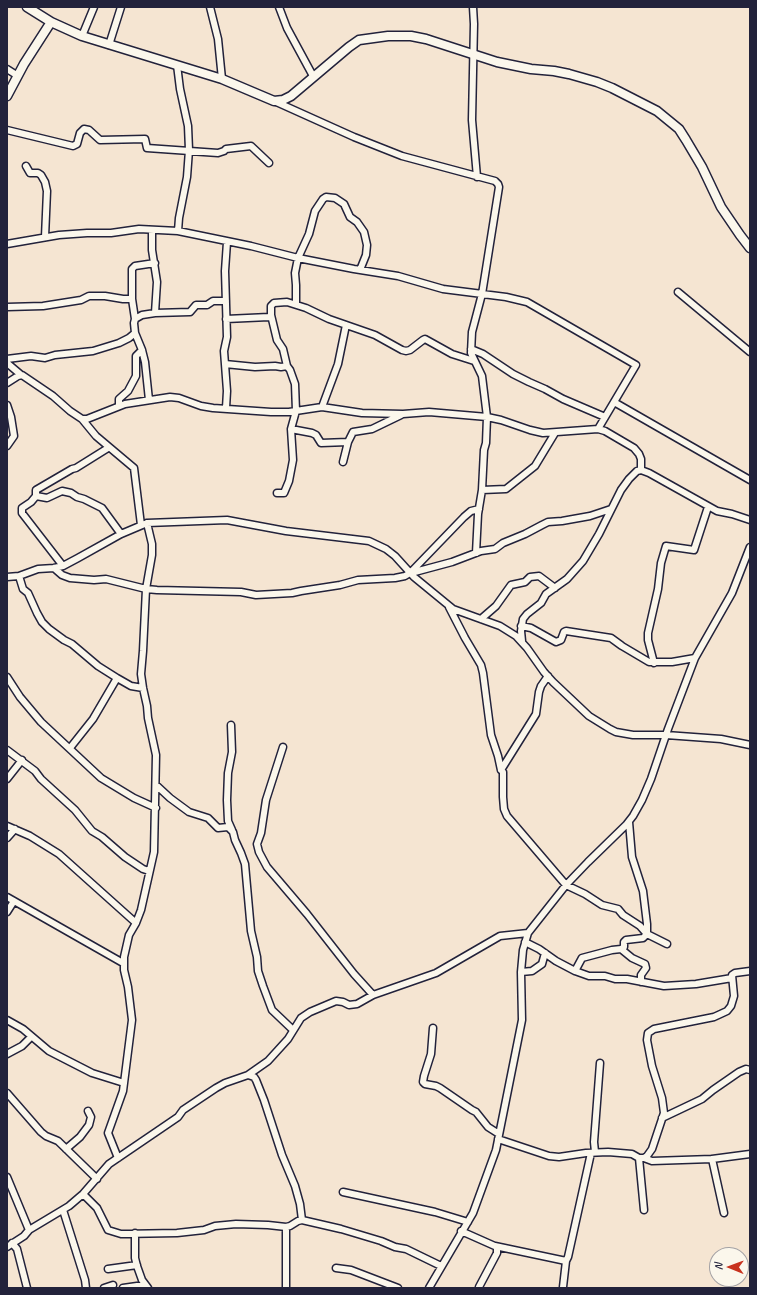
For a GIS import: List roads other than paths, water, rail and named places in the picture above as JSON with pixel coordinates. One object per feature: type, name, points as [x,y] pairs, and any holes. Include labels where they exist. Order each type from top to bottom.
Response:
[{"type":"street","points":[[27,7],[51,22],[82,36],[222,79],[354,137],[402,156],[495,181],[498,184],[482,294],[472,332],[471,349],[474,360],[482,376],[487,417],[476,552]]},
{"type":"street","points":[[82,36],[94,7]]},
{"type":"street","points":[[109,45],[121,7]]},
{"type":"street","points":[[210,7],[218,39],[222,79]]},
{"type":"street","points":[[279,7],[287,28],[313,76]]},
{"type":"street","points":[[473,7],[474,55],[472,120],[477,177]]},
{"type":"street","points":[[7,96],[40,38],[51,22]]},
{"type":"street","points":[[274,101],[283,100],[291,96],[349,47],[364,39],[388,36],[411,36],[426,39],[513,66],[554,71],[581,77],[612,88],[665,116],[679,129],[702,167],[721,207],[750,248]]},
{"type":"street","points":[[177,65],[180,89],[188,126],[189,150],[187,177],[178,231]]},
{"type":"street","points":[[7,69],[18,76]]},
{"type":"street","points":[[7,130],[73,146],[77,144],[80,133],[84,129],[89,130],[97,139],[100,140],[145,139],[147,148],[218,152],[226,149],[251,146],[269,163]]},
{"type":"street","points":[[26,166],[30,173],[38,173],[41,175],[45,182],[47,191],[45,237]]},
{"type":"street","points":[[296,304],[295,273],[298,258],[309,234],[315,211],[323,199],[330,197],[335,198],[344,204],[350,217],[357,222],[364,232],[367,245],[366,255],[360,270]]},
{"type":"street","points":[[7,244],[45,237],[111,233],[139,229],[178,231],[251,246],[298,258],[398,276],[443,289],[506,297],[527,302],[636,365],[598,429]]},
{"type":"street","points":[[152,230],[157,282],[155,313]]},
{"type":"street","points":[[226,408],[224,351],[227,337],[225,271],[227,242]]},
{"type":"street","points":[[149,400],[145,362],[135,332],[132,298],[132,269],[135,266],[154,263]]},
{"type":"street","points":[[678,292],[750,352]]},
{"type":"street","points":[[7,307],[43,306],[81,300],[89,296],[105,296],[123,299],[132,298]]},
{"type":"street","points":[[135,319],[142,315],[155,313],[190,312],[196,305],[207,305],[213,301],[226,302]]},
{"type":"street","points":[[277,493],[284,494],[289,480],[292,460],[291,429],[296,411],[295,384],[287,366],[283,349],[277,340],[271,315],[271,306],[274,303],[288,302],[296,304],[374,335],[402,350],[410,350],[425,339],[452,354],[474,360]]},
{"type":"street","points":[[226,319],[269,317],[271,315]]},
{"type":"street","points":[[322,407],[338,364],[346,325]]},
{"type":"street","points":[[7,358],[31,356],[45,358],[55,355],[93,350],[119,343],[129,338],[135,332]]},
{"type":"street","points":[[471,349],[483,354],[513,374],[563,400],[605,417]]},
{"type":"street","points":[[119,406],[119,399],[128,391],[136,376],[136,356],[142,350]]},
{"type":"street","points":[[7,363],[82,419],[108,448],[134,468],[144,524],[152,544],[146,589],[144,651],[141,674],[156,756],[154,852],[145,897],[136,923],[129,935],[123,964],[132,1020],[123,1091],[108,1134],[118,1158]]},
{"type":"street","points":[[225,364],[255,367],[287,366]]},
{"type":"street","points":[[7,384],[20,374]]},
{"type":"street","points":[[82,419],[87,419],[119,406],[170,397],[179,398],[201,406],[278,412],[322,407],[362,414],[403,414],[429,412],[487,417],[543,433],[598,429],[605,431],[634,448],[641,459],[641,470]]},
{"type":"street","points":[[614,402],[750,480]]},
{"type":"street","points":[[7,405],[11,417],[14,436],[7,446]]},
{"type":"street","points":[[343,462],[348,442],[353,432],[372,428],[403,414]]},
{"type":"street","points":[[291,429],[312,433],[316,435],[321,443],[348,442]]},
{"type":"street","points":[[482,490],[506,489],[535,466],[555,433]]},
{"type":"street","points":[[63,566],[22,513],[22,508],[32,502],[36,496],[36,490],[108,448]]},
{"type":"street","points":[[522,641],[521,626],[523,619],[541,603],[546,594],[567,579],[583,561],[633,473],[641,470],[649,473],[708,507],[723,513],[732,514],[750,520]]},
{"type":"street","points":[[36,496],[47,498],[62,491],[72,493],[76,498],[84,499],[102,508],[121,534]]},
{"type":"street","points":[[654,663],[648,640],[648,633],[659,584],[661,563],[666,546],[694,550],[708,507]]},
{"type":"street","points":[[410,573],[464,517],[471,511],[479,509]]},
{"type":"street","points":[[54,568],[62,575],[70,578],[94,580],[106,579],[146,589],[241,592],[256,595],[292,593],[301,590],[340,585],[364,579],[395,578],[452,562],[476,552],[495,548],[502,543],[526,534],[548,522],[590,516],[612,509]]},
{"type":"street","points":[[7,577],[19,576],[38,570],[63,566],[121,534],[144,524],[227,520],[286,531],[364,540],[386,549],[400,560],[410,573],[422,584],[460,612],[500,626],[516,636],[522,641],[548,676],[590,716],[616,732],[633,735],[666,735],[721,739],[750,744]]},
{"type":"street","points":[[429,1288],[461,1231],[468,1222],[480,1197],[493,1161],[522,1020],[521,972],[525,942],[528,933],[566,885],[629,822],[642,800],[662,750],[666,735],[695,658],[730,598],[750,547]]},
{"type":"street","points":[[19,576],[23,589],[28,593],[45,626],[77,648],[98,666],[131,686],[143,688]]},
{"type":"street","points":[[481,619],[496,606],[511,585],[525,582],[530,577],[540,576],[555,588]]},
{"type":"street","points":[[448,604],[465,638],[481,665],[491,735],[502,772],[502,797],[507,816],[566,885],[585,894],[602,905],[618,909],[623,916],[640,926],[647,934],[666,944]]},
{"type":"street","points":[[521,626],[531,628],[556,642],[561,640],[564,632],[566,631],[611,638],[643,659],[654,663],[695,658]]},
{"type":"street","points":[[501,770],[536,714],[536,704],[541,686],[548,676]]},
{"type":"street","points":[[7,678],[33,713],[57,738],[70,748],[101,778],[129,795],[156,808]]},
{"type":"street","points":[[70,748],[93,719],[117,678]]},
{"type":"street","points":[[232,725],[232,752],[228,773],[228,821],[245,864],[251,931],[262,986],[272,1010],[293,1030]]},
{"type":"street","points":[[283,747],[278,758],[266,800],[261,832],[257,844],[259,852],[267,867],[307,914],[354,974],[373,995]]},
{"type":"street","points":[[7,750],[35,771],[41,779],[75,810],[92,831],[102,837],[125,857],[143,869],[149,871]]},
{"type":"street","points":[[7,779],[22,760]]},
{"type":"street","points":[[156,785],[188,812],[208,818],[218,828],[228,827],[233,832]]},
{"type":"street","points":[[621,949],[626,940],[643,938],[647,934],[643,891],[632,857],[629,822]]},
{"type":"street","points":[[7,826],[30,836],[59,854],[136,923]]},
{"type":"street","points":[[7,838],[15,829]]},
{"type":"street","points":[[7,897],[123,964]]},
{"type":"street","points":[[7,912],[14,902]]},
{"type":"street","points":[[27,1288],[16,1249],[10,1245],[24,1236],[29,1230],[63,1210],[83,1194],[109,1164],[178,1117],[183,1110],[216,1088],[225,1083],[248,1075],[268,1061],[284,1045],[301,1018],[336,1001],[354,1005],[373,995],[436,973],[503,935],[528,933]]},
{"type":"street","points":[[525,942],[539,949],[556,962],[574,971],[589,976],[605,976],[615,979],[627,979],[664,986],[696,984],[732,978]]},
{"type":"street","points":[[574,971],[582,958],[621,949],[632,958],[645,964],[646,968],[642,972],[641,982]]},
{"type":"street","points":[[521,972],[532,971],[542,964],[545,953]]},
{"type":"street","points":[[641,1158],[647,1156],[652,1149],[662,1118],[663,1105],[652,1066],[647,1040],[648,1033],[654,1029],[714,1017],[727,1011],[731,1006],[734,996],[732,975],[735,973],[750,971]]},
{"type":"street","points":[[7,1020],[23,1030],[49,1051],[92,1073],[124,1083]]},
{"type":"street","points":[[433,1028],[431,1054],[423,1082],[425,1084],[440,1088],[476,1112],[498,1137],[549,1156],[559,1157],[593,1152],[626,1153],[652,1161],[712,1159],[750,1154]]},
{"type":"street","points":[[7,1054],[22,1046],[31,1037]]},
{"type":"street","points":[[563,1287],[566,1261],[593,1152],[600,1063]]},
{"type":"street","points":[[662,1118],[702,1099],[739,1072],[746,1069],[750,1070]]},
{"type":"street","points":[[248,1075],[254,1077],[264,1100],[282,1155],[295,1186],[299,1199],[302,1220]]},
{"type":"street","points":[[7,1093],[41,1132],[58,1141],[97,1179]]},
{"type":"street","points":[[66,1149],[80,1137],[90,1125],[91,1118],[88,1111]]},
{"type":"street","points":[[641,1158],[644,1210]]},
{"type":"street","points":[[712,1159],[724,1213]]},
{"type":"street","points":[[7,1177],[29,1230]]},
{"type":"street","points":[[343,1192],[435,1212],[468,1222]]},
{"type":"street","points":[[83,1194],[97,1208],[108,1230],[121,1234],[177,1233],[236,1224],[286,1227],[302,1220],[342,1229],[395,1247],[406,1249],[441,1266]]},
{"type":"street","points":[[63,1210],[86,1280],[86,1288]]},
{"type":"street","points":[[286,1227],[286,1288]]},
{"type":"street","points":[[461,1231],[476,1239],[495,1246],[566,1261]]},
{"type":"street","points":[[135,1233],[136,1265],[142,1280],[147,1287]]},
{"type":"street","points":[[479,1287],[497,1253],[497,1247],[495,1246]]},
{"type":"street","points":[[108,1268],[136,1265]]},
{"type":"street","points":[[336,1268],[351,1270],[398,1288]]},
{"type":"street","points":[[104,1288],[113,1285]]},
{"type":"street","points":[[123,1288],[137,1286],[147,1287]]}]
